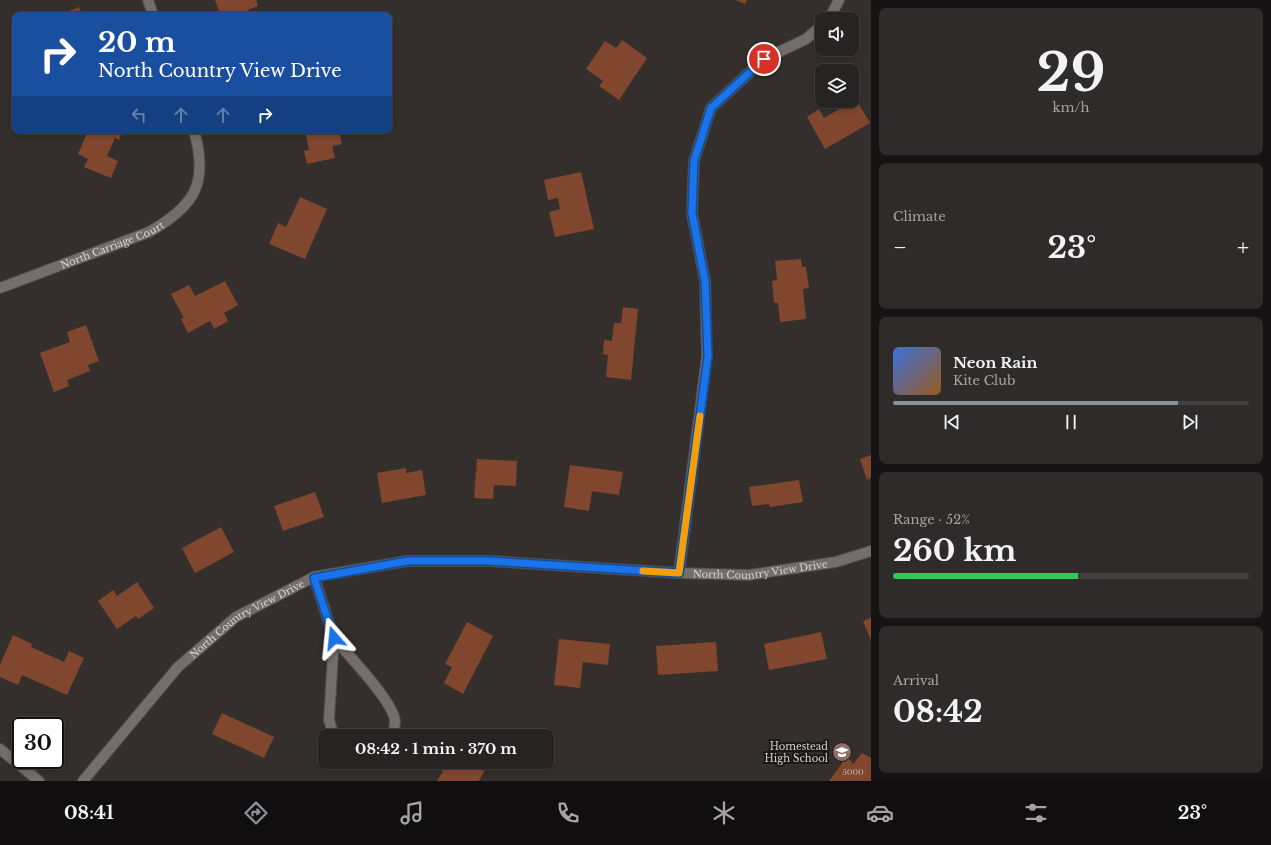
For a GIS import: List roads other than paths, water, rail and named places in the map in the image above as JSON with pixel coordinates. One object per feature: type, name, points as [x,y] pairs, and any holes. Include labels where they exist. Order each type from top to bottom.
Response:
[{"type":"street","points":[[148,0],[152,12]]},
{"type":"street","points":[[833,12],[839,0]]},
{"type":"street","points":[[679,573],[708,356],[705,281],[692,213],[694,161],[711,108],[764,59],[806,39],[815,31]]},
{"type":"street","name":"North Carriage Court","points":[[0,288],[149,232],[167,222],[184,208],[194,194],[200,174],[199,149],[195,134]]},
{"type":"street","name":"North Country View Drive","points":[[83,781],[178,667],[236,617],[314,578],[407,561],[490,561],[679,573],[749,575],[836,562],[871,551]]},
{"type":"street","points":[[314,578],[334,638],[329,720],[332,729]]},
{"type":"street","points":[[334,638],[381,693],[395,720],[394,729]]},
{"type":"street","points":[[0,749],[39,781]]},
{"type":"place","name":"Homestead High School","points":[[842,752]]}]
